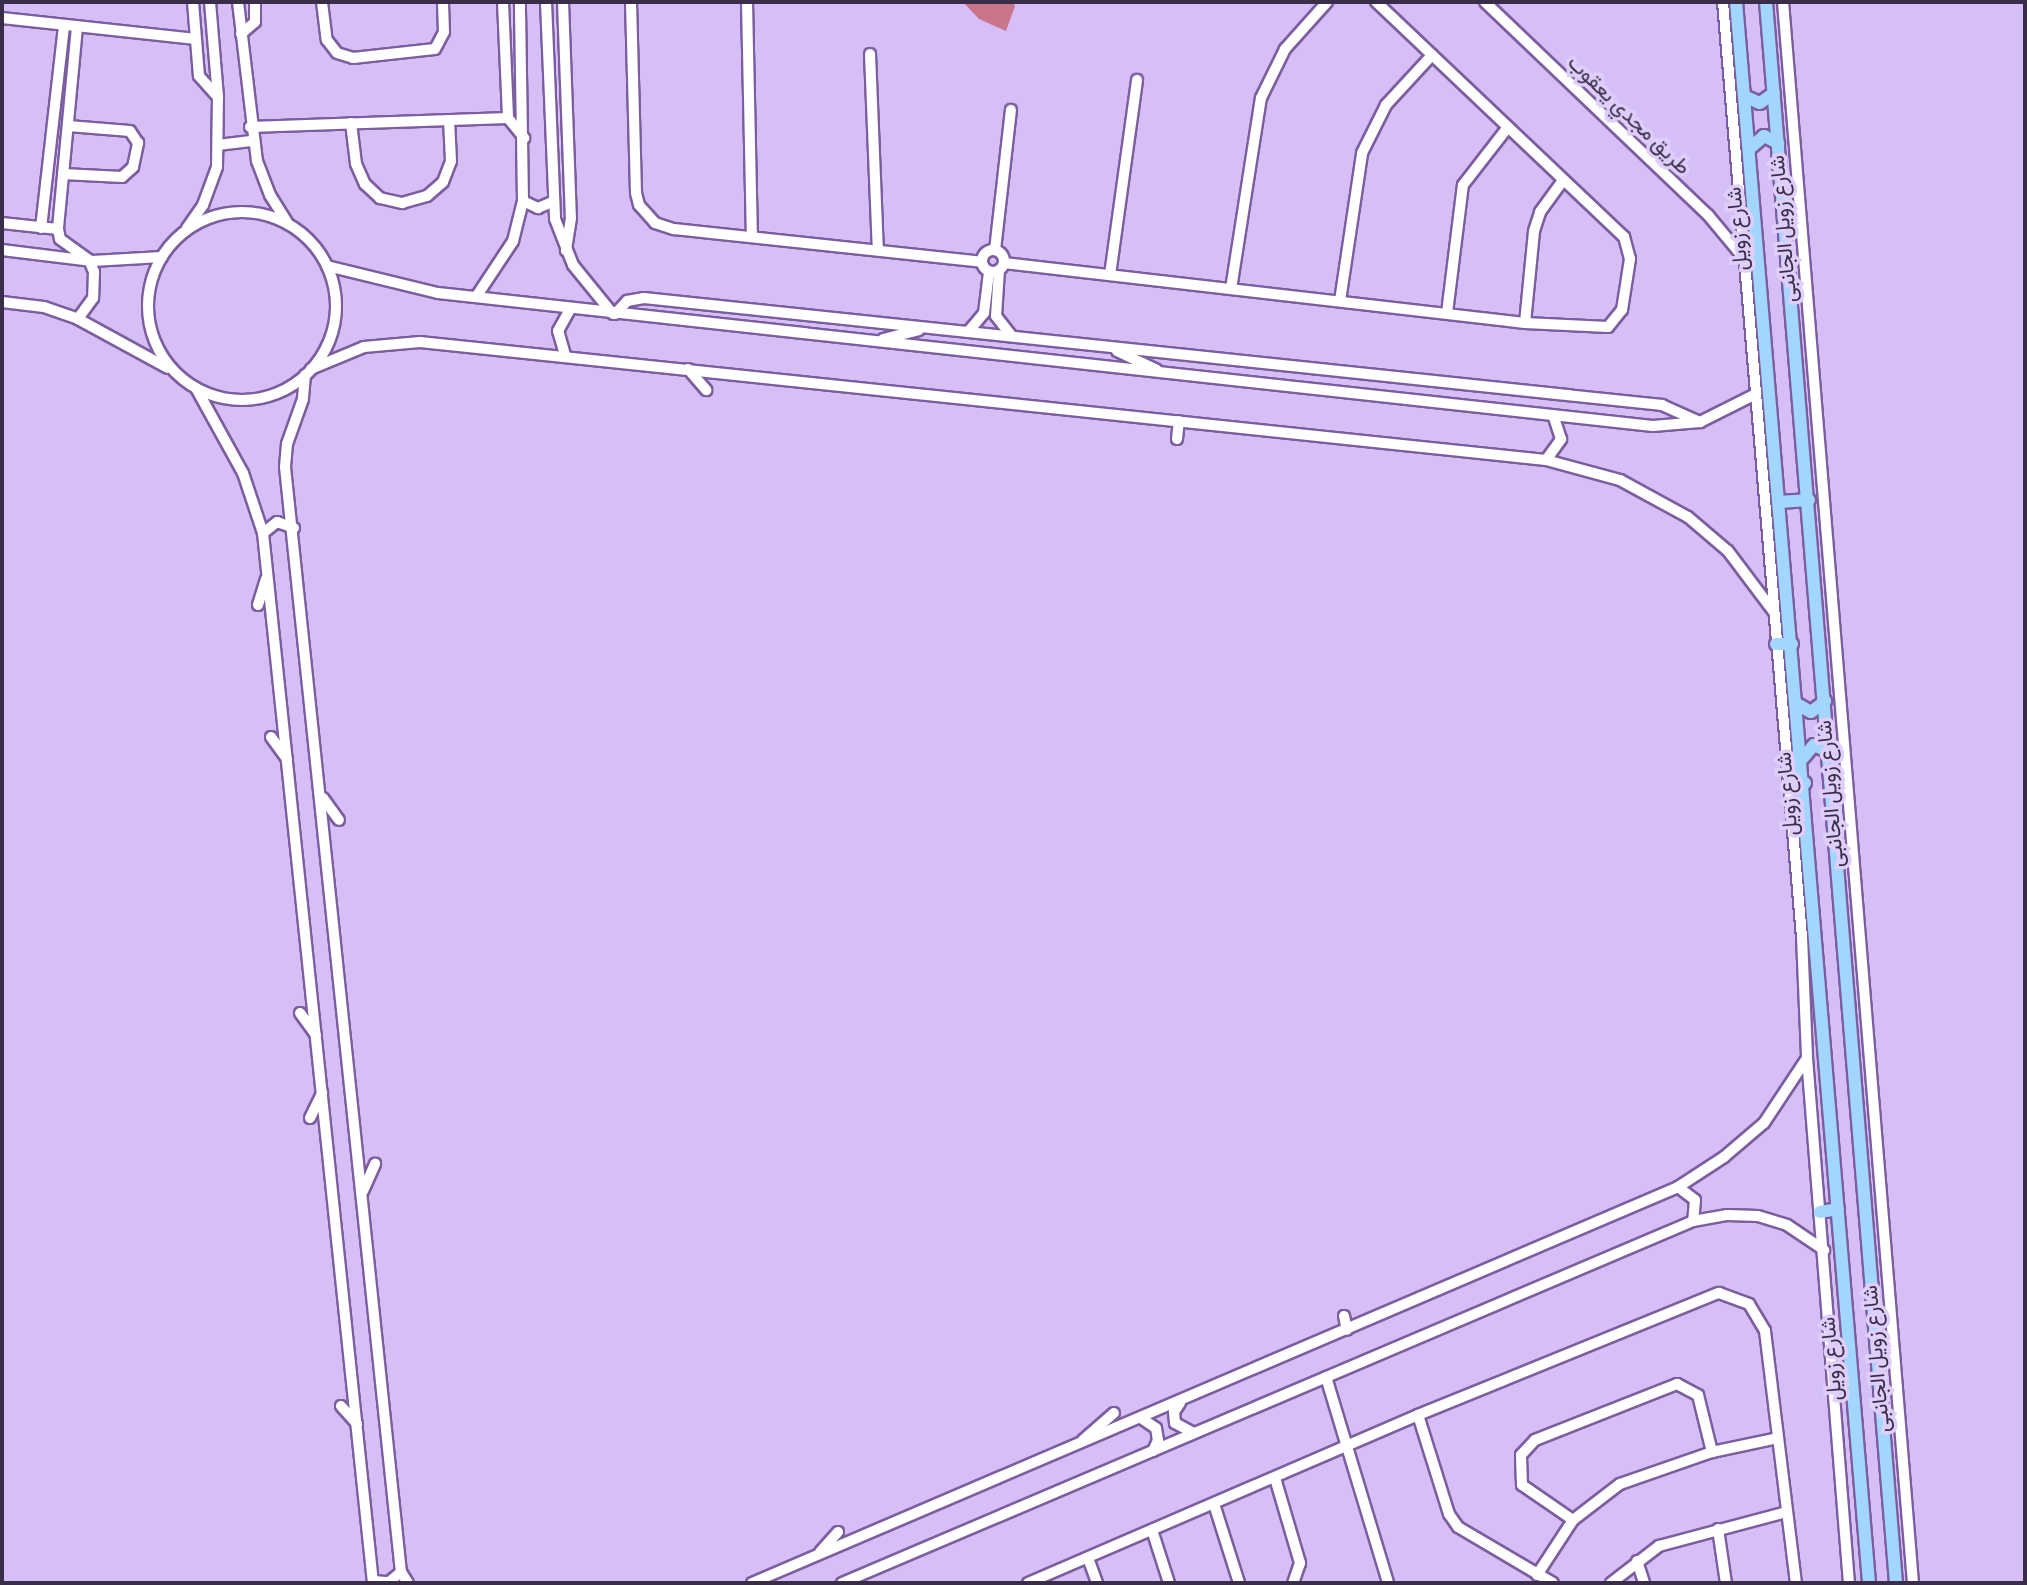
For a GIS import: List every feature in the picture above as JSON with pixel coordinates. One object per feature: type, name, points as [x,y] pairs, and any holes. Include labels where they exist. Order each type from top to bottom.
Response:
[{"type":"main road","name":"شارع زويل","points":[[1736,2],[1749,149],[1758,333],[1779,502],[1803,758],[1869,1583]]},
{"type":"main road","points":[[1766,2],[1830,752],[1896,1583]]},
{"type":"main road","points":[[1744,96],[1760,103],[1774,93]]},
{"type":"main road","points":[[1749,149],[1764,136],[1779,143]]},
{"type":"main road","points":[[1779,502],[1809,500]]},
{"type":"main road","points":[[1776,644],[1792,644]]},
{"type":"main road","points":[[1797,704],[1811,712],[1825,701]]},
{"type":"main road","points":[[1803,758],[1814,746],[1830,752]]},
{"type":"main road","points":[[1789,783],[1805,783]]},
{"type":"main road","points":[[1820,1212],[1838,1209]]},
{"type":"street","points":[[193,2],[199,76],[218,97]]},
{"type":"street","points":[[174,371],[157,346],[149,316],[150,285],[162,257],[212,186],[218,145],[218,97],[210,2]]},
{"type":"street","points":[[239,2],[250,127],[265,183],[290,225],[311,242],[327,266],[335,293],[335,320],[327,346],[308,372],[286,457],[401,1572],[408,1583]]},
{"type":"street","points":[[241,34],[255,22],[256,2]]},
{"type":"street","points":[[322,2],[327,40],[337,53],[353,58],[435,49],[444,32],[443,2]]},
{"type":"street","points":[[503,2],[508,118],[524,138]]},
{"type":"street","points":[[476,297],[513,241],[523,201],[520,2]]},
{"type":"street","points":[[547,2],[552,202],[566,251],[591,291],[614,314]]},
{"type":"street","points":[[563,2],[571,218],[566,251]]},
{"type":"street","points":[[631,2],[639,205],[663,227],[878,249],[981,262],[997,268],[1110,275],[1525,323],[1598,330],[1616,320],[1622,310],[1630,259],[1625,237],[1376,2]]},
{"type":"street","points":[[747,2],[752,236]]},
{"type":"street","points":[[1231,289],[1261,98],[1285,49],[1326,2]]},
{"type":"street","name":"طريق مجدي يعقوب","points":[[1485,2],[1708,215],[1744,259]]},
{"type":"street","name":"شارع زويل الجانبى","points":[[1723,2],[1744,259],[1758,333],[1756,394],[1789,783],[1807,1058],[1849,1583]]},
{"type":"street","name":"شارع زويل الجانبى","points":[[1783,2],[1913,1583]]},
{"type":"street","points":[[2,18],[196,39]]},
{"type":"street","points":[[41,228],[64,25]]},
{"type":"street","points":[[78,26],[58,229],[66,245],[89,260],[95,285],[93,298],[78,319]]},
{"type":"street","points":[[870,54],[878,249]]},
{"type":"street","points":[[1340,301],[1362,153],[1386,105],[1432,55]]},
{"type":"street","points":[[1110,275],[1137,80]]},
{"type":"street","points":[[1011,110],[995,250],[996,316],[1015,337]]},
{"type":"street","points":[[250,127],[508,118]]},
{"type":"street","points":[[351,123],[356,164],[365,184],[380,198],[407,203],[427,196],[448,172],[449,120]]},
{"type":"street","points":[[63,174],[123,177],[132,167],[138,143],[130,131],[68,126]]},
{"type":"street","points":[[1447,313],[1463,185],[1508,127]]},
{"type":"street","points":[[218,145],[253,141]]},
{"type":"street","points":[[1525,323],[1534,231],[1550,195],[1563,180]]},
{"type":"street","points":[[523,201],[538,208],[552,202]]},
{"type":"street","points":[[178,237],[204,221],[232,213],[252,213],[290,225]]},
{"type":"street","points":[[2,223],[58,229]]},
{"type":"street","points":[[2,250],[89,260],[162,257]]},
{"type":"street","points":[[981,262],[984,254],[995,250]]},
{"type":"street","points":[[327,266],[399,287],[570,309],[1653,426],[1700,422],[1756,394]]},
{"type":"street","points":[[968,332],[984,313],[997,268]]},
{"type":"street","points":[[614,314],[627,301],[644,298],[1662,405],[1700,422]]},
{"type":"street","points":[[2,302],[44,307],[78,319],[174,371],[196,388],[220,398],[246,400],[272,396],[308,372],[355,350],[392,342],[565,355],[1546,460],[1620,480],[1688,517],[1745,571],[1775,614]]},
{"type":"street","points":[[565,355],[558,331],[570,309]]},
{"type":"street","points":[[878,341],[937,329]]},
{"type":"street","points":[[1103,346],[1164,374]]},
{"type":"street","points":[[688,369],[706,390]]},
{"type":"street","points":[[196,388],[243,473],[262,533],[373,1582],[389,1582],[401,1572]]},
{"type":"street","points":[[1546,460],[1561,439],[1553,415]]},
{"type":"street","points":[[1177,439],[1179,421]]},
{"type":"street","points":[[262,533],[277,522],[293,528]]},
{"type":"street","points":[[258,605],[268,575]]},
{"type":"street","points":[[271,737],[288,761]]},
{"type":"street","points":[[321,796],[339,820]]},
{"type":"street","points":[[300,1013],[317,1037]]},
{"type":"street","points":[[752,1583],[1678,1187],[1724,1157],[1763,1123],[1807,1058]]},
{"type":"street","points":[[310,1118],[322,1093]]},
{"type":"street","points":[[363,1192],[375,1164]]},
{"type":"street","points":[[1678,1187],[1695,1199],[1693,1221]]},
{"type":"street","points":[[842,1583],[1693,1221],[1727,1215],[1765,1218],[1800,1232],[1824,1250]]},
{"type":"street","points":[[1028,1583],[1418,1415],[1719,1293],[1749,1304],[1761,1321],[1796,1583]]},
{"type":"street","points":[[1344,1316],[1347,1330]]},
{"type":"street","points":[[1326,1377],[1387,1579],[1395,1583]]},
{"type":"street","points":[[1573,1520],[1522,1485],[1521,1455],[1535,1440],[1677,1384],[1698,1395],[1712,1452]]},
{"type":"street","points":[[1180,1402],[1174,1412],[1175,1423],[1184,1431],[1195,1433]]},
{"type":"street","points":[[341,1406],[357,1424]]},
{"type":"street","points":[[1077,1445],[1114,1413]]},
{"type":"street","points":[[1418,1415],[1449,1514],[1458,1527],[1553,1583]]},
{"type":"street","points":[[1141,1418],[1156,1428],[1158,1440],[1153,1451]]},
{"type":"street","points":[[1538,1575],[1573,1520],[1620,1484],[1712,1452],[1778,1438]]},
{"type":"street","points":[[1275,1478],[1300,1563],[1293,1583]]},
{"type":"street","points":[[1214,1504],[1239,1583]]},
{"type":"street","points":[[1611,1583],[1658,1546],[1718,1528],[1787,1513]]},
{"type":"street","points":[[1718,1528],[1726,1583]]},
{"type":"street","points":[[1152,1531],[1169,1583]]},
{"type":"street","points":[[817,1556],[838,1532]]},
{"type":"street","points":[[1088,1558],[1097,1583]]},
{"type":"street","points":[[1637,1561],[1644,1583]]},
{"type":"shaded area","points":[[963,2],[1012,2],[1015,6],[1006,31],[979,19]]}]
